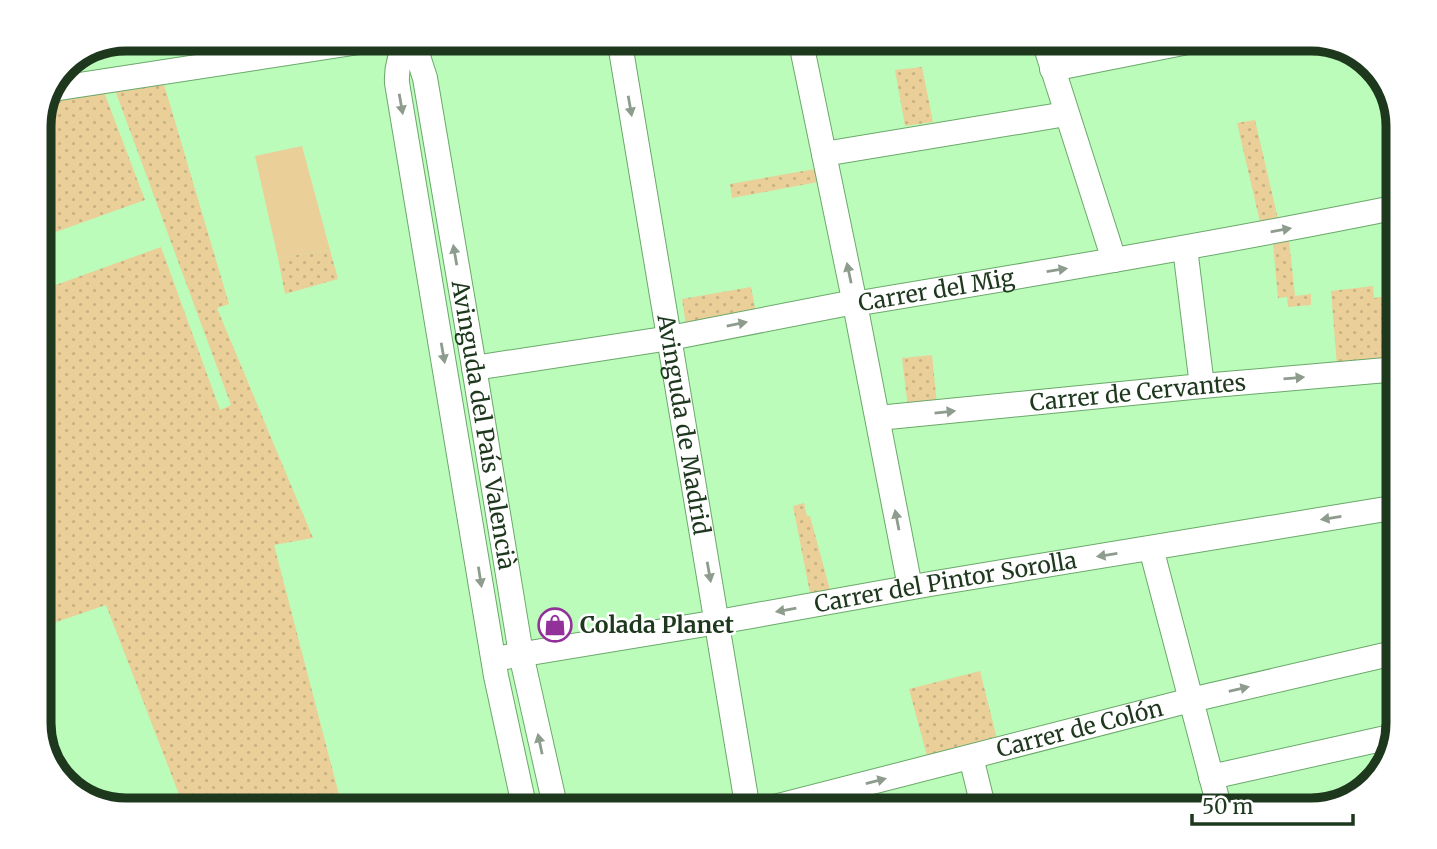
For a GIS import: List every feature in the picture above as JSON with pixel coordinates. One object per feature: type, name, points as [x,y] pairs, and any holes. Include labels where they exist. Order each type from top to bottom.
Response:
[{"type":"street","points":[[61,88],[300,51]]},
{"type":"street","name":"Avinguda del País Valencià","points":[[403,51],[399,59],[397,83],[494,659],[522,798]]},
{"type":"street","name":"Avinguda del País Valencià","points":[[415,51],[425,78],[521,654],[553,798]]},
{"type":"street","name":"Avinguda de Madrid","points":[[621,51],[746,798]]},
{"type":"street","points":[[803,51],[910,587]]},
{"type":"street","points":[[1047,51],[1114,260]]},
{"type":"street","points":[[1052,69],[1143,51]]},
{"type":"street","points":[[824,154],[1066,114]]},
{"type":"street","name":"Carrer del Mig","points":[[474,368],[670,338],[844,304],[1185,248],[1386,209]]},
{"type":"street","points":[[1185,248],[1202,386]]},
{"type":"street","name":"Carrer de Cervantes","points":[[878,418],[1386,370]]},
{"type":"street","name":"Carrer del Pintor Sorolla","points":[[494,659],[1386,509]]},
{"type":"street","points":[[1151,548],[1217,798]]},
{"type":"street","name":"Carrer de Colón","points":[[810,798],[1191,700],[1386,655]]},
{"type":"street","points":[[1211,777],[1385,738]]},
{"type":"street","points":[[971,757],[981,798]]},
{"type":"shaded area","points":[[922,67],[933,122],[905,126],[895,70]]},
{"type":"shaded area","points":[[163,81],[229,304],[217,308],[313,538],[274,545],[340,798],[180,798],[106,605],[51,624],[51,287],[161,247],[220,410],[231,405],[115,90]]},
{"type":"shaded area","points":[[104,92],[145,200],[51,234],[51,121],[55,101]]},
{"type":"shaded area","points":[[1255,120],[1278,219],[1260,222],[1237,123]]},
{"type":"shaded area","points":[[302,146],[330,250],[278,258],[255,156]]},
{"type":"shaded area","points":[[815,169],[818,182],[732,198],[730,184]]},
{"type":"shaded area","points":[[1289,240],[1295,296],[1311,294],[1311,305],[1288,307],[1287,297],[1278,298],[1273,243]]},
{"type":"shaded area","points":[[330,250],[338,279],[285,294],[278,258]]},
{"type":"shaded area","points":[[1373,286],[1374,298],[1386,296],[1386,361],[1337,366],[1331,291]]},
{"type":"shaded area","points":[[751,287],[756,313],[686,326],[682,299]]},
{"type":"shaded area","points":[[932,355],[937,405],[908,408],[902,358]]},
{"type":"shaded area","points":[[804,503],[830,590],[810,593],[793,506]]},
{"type":"shaded area","points":[[980,671],[997,739],[927,756],[909,689]]},
{"type":"shaded area","points":[[888,794],[889,798],[869,798]]},
{"type":"place","name":"Colada Planet","points":[[555,625]]}]
